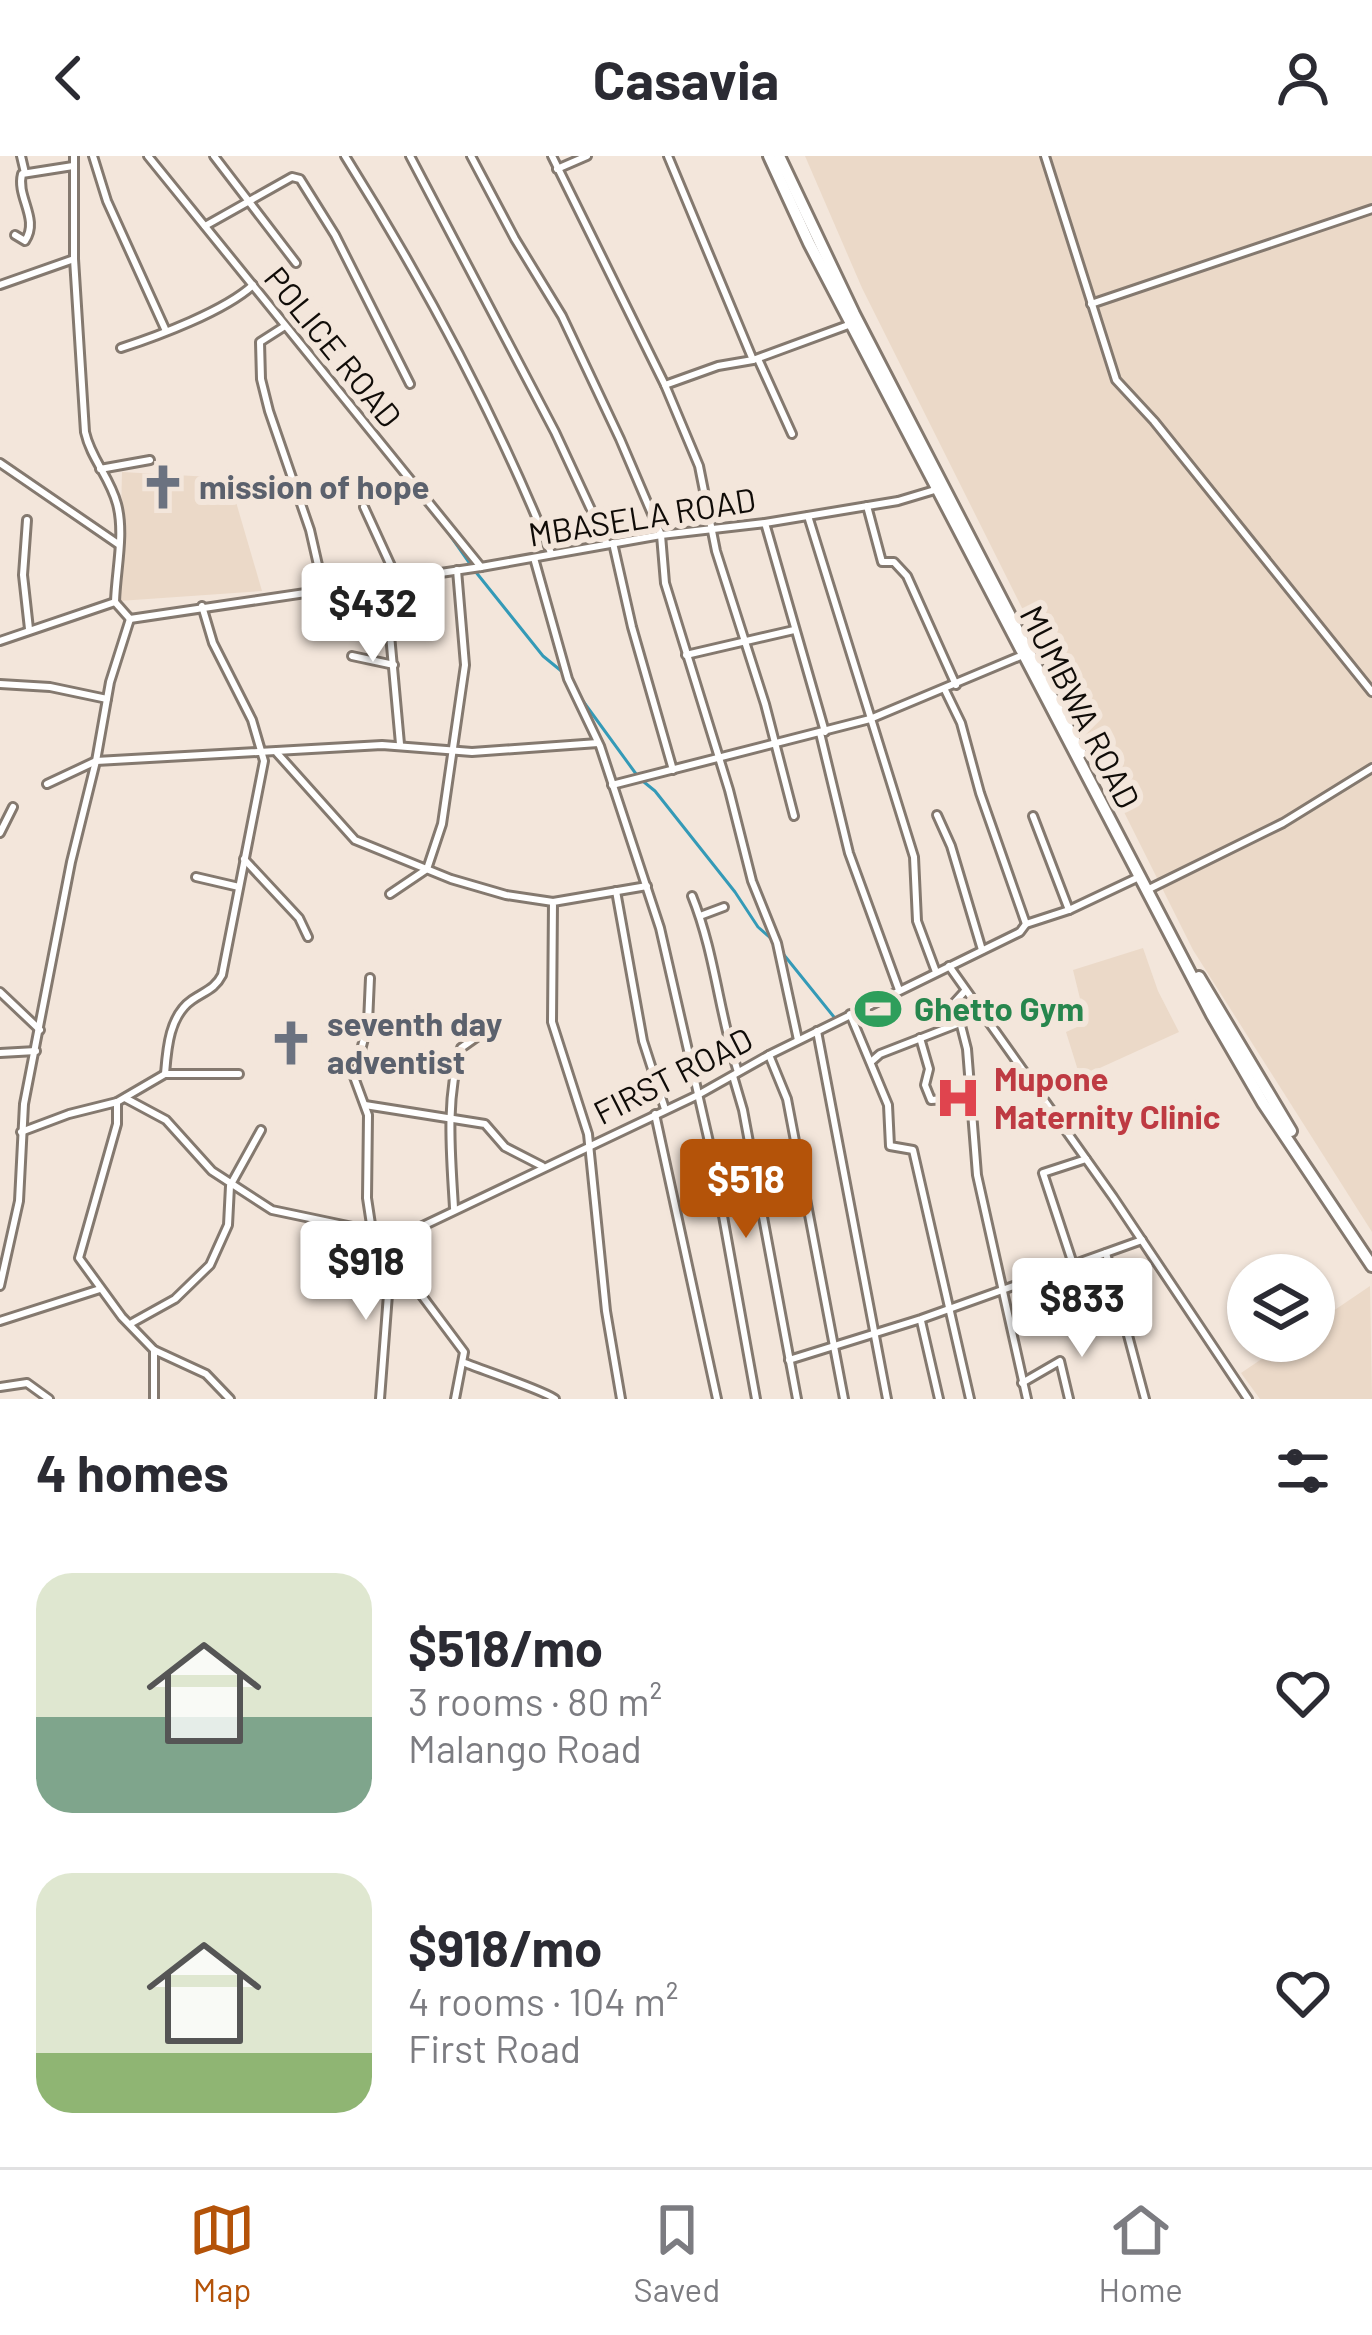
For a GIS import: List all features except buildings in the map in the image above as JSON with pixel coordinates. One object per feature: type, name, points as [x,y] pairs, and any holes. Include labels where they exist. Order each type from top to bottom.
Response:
[{"type":"main road","name":"MUMBWA ROAD","points":[[769,156],[851,324],[941,487],[1023,655],[1142,876]]},
{"type":"main road","name":"MUMBWA ROAD","points":[[779,156],[941,487],[1242,1068],[1372,1266]]},
{"type":"main road","name":"MUMBWA ROAD","points":[[1148,890],[1248,1063],[1372,1253]]},
{"type":"street","points":[[15,235],[25,241],[30,235],[31,220],[20,184],[25,173],[21,156]]},
{"type":"street","points":[[0,1286],[19,1201],[20,1132],[70,862],[130,619],[116,602],[117,504],[91,455],[85,432],[74,259],[74,156]]},
{"type":"street","points":[[93,156],[107,201],[166,331]]},
{"type":"street","name":"POLICE ROAD","points":[[148,156],[481,567]]},
{"type":"street","points":[[214,156],[296,263]]},
{"type":"street","points":[[345,156],[406,258],[507,448],[551,554]]},
{"type":"street","points":[[410,156],[610,543],[673,770]]},
{"type":"street","points":[[472,156],[562,316],[661,535],[661,567],[752,881],[777,943],[798,1040]]},
{"type":"street","points":[[552,156],[665,385],[704,479],[712,530],[794,816]]},
{"type":"street","points":[[557,169],[587,156]]},
{"type":"street","points":[[668,156],[755,360],[792,434]]},
{"type":"street","points":[[1045,156],[1116,380],[1372,692]]},
{"type":"street","points":[[25,173],[73,166]]},
{"type":"street","points":[[205,226],[292,177],[300,179],[345,254],[410,384]]},
{"type":"street","points":[[1091,304],[1372,208]]},
{"type":"street","points":[[0,286],[74,259]]},
{"type":"street","points":[[121,348],[237,300],[253,285]]},
{"type":"street","points":[[665,385],[712,368],[755,360],[851,324]]},
{"type":"street","points":[[285,326],[260,343],[261,380],[314,542],[323,587]]},
{"type":"street","points":[[100,469],[150,460]]},
{"type":"street","points":[[0,463],[118,544]]},
{"type":"street","name":"MBASELA ROAD","points":[[130,619],[661,535],[765,523],[867,506],[941,487]]},
{"type":"street","points":[[867,506],[881,562],[894,562],[908,576],[956,685]]},
{"type":"street","points":[[364,508],[397,578]]},
{"type":"street","points":[[808,515],[914,857],[917,921],[936,972]]},
{"type":"street","points":[[27,520],[23,597],[29,629]]},
{"type":"street","points":[[765,523],[849,853],[899,990]]},
{"type":"street","points":[[534,558],[568,679],[626,814],[660,928],[698,1095],[756,1399]]},
{"type":"street","points":[[390,895],[427,869],[442,824],[465,665],[457,570]]},
{"type":"street","points":[[385,580],[400,746]]},
{"type":"street","points":[[0,641],[116,602]]},
{"type":"street","points":[[165,1074],[170,1034],[180,1012],[215,987],[222,975],[263,769],[263,751],[213,643],[202,606]]},
{"type":"street","points":[[686,655],[795,630]]},
{"type":"street","points":[[612,785],[870,719],[1023,655]]},
{"type":"street","points":[[352,656],[394,665]]},
{"type":"street","points":[[0,684],[50,687],[107,699]]},
{"type":"street","points":[[946,689],[1026,924]]},
{"type":"street","points":[[47,784],[96,761],[400,746],[451,751],[598,743]]},
{"type":"street","points":[[277,754],[349,837],[378,852],[506,895],[553,902],[647,886]]},
{"type":"street","points":[[1148,890],[1282,823],[1372,768]]},
{"type":"street","points":[[0,833],[13,807]]},
{"type":"street","points":[[937,815],[982,950]]},
{"type":"street","points":[[1033,816],[1069,910]]},
{"type":"street","points":[[244,859],[299,919],[308,938]]},
{"type":"street","name":"FIRST ROAD","points":[[389,1247],[454,1208],[698,1095],[798,1040],[1020,932],[1026,924],[1142,876]]},
{"type":"street","points":[[196,877],[238,887]]},
{"type":"street","points":[[616,891],[643,1041],[665,1109]]},
{"type":"street","points":[[692,896],[743,1110],[797,1399]]},
{"type":"street","points":[[553,902],[552,1022],[590,1145],[606,1310],[621,1399]]},
{"type":"street","points":[[700,916],[724,907]]},
{"type":"street","points":[[949,966],[1248,1399]]},
{"type":"street","points":[[370,978],[368,1023],[354,1077],[369,1124],[367,1198],[372,1231]]},
{"type":"street","points":[[964,991],[955,1001],[970,1074],[975,1163],[1027,1399]]},
{"type":"street","points":[[0,992],[40,1030]]},
{"type":"street","points":[[850,1014],[889,1105],[890,1146],[913,1150],[970,1399]]},
{"type":"street","points":[[872,1061],[960,1023]]},
{"type":"street","points":[[817,1031],[887,1399]]},
{"type":"street","points":[[454,1208],[452,1121],[459,1053],[478,1036]]},
{"type":"street","points":[[920,1038],[931,1100],[947,1099]]},
{"type":"street","points":[[0,1053],[36,1052]]},
{"type":"street","points":[[769,1055],[788,1100],[844,1399]]},
{"type":"street","points":[[20,1132],[121,1100],[165,1074],[239,1074]]},
{"type":"street","points":[[121,1100],[177,1129],[230,1186],[279,1213],[372,1231],[389,1247],[464,1352],[455,1399]]},
{"type":"street","points":[[121,1100],[90,1227],[78,1254],[100,1289],[154,1350],[206,1374],[230,1399]]},
{"type":"street","points":[[365,1105],[484,1124],[503,1146],[543,1167]]},
{"type":"street","points":[[655,1114],[717,1399]]},
{"type":"street","points":[[130,1324],[175,1299],[205,1273],[226,1231],[230,1186],[261,1130]]},
{"type":"street","points":[[1073,1264],[1043,1174],[1086,1159]]},
{"type":"street","points":[[789,1360],[921,1319],[1142,1240]]},
{"type":"street","points":[[380,1399],[389,1247]]},
{"type":"street","points":[[1106,1253],[1145,1399]]},
{"type":"street","points":[[0,1322],[100,1289]]},
{"type":"street","points":[[921,1319],[939,1399]]},
{"type":"street","points":[[154,1350],[154,1399]]},
{"type":"street","points":[[1022,1383],[1060,1361],[1069,1399]]},
{"type":"street","points":[[465,1363],[500,1379],[547,1391],[555,1399]]},
{"type":"street","points":[[0,1387],[27,1383],[49,1399]]},
{"type":"shaded area","points":[[805,156],[1372,156],[1372,1232],[1193,950],[862,288]]},
{"type":"shaded area","points":[[122,472],[229,478],[262,591],[119,601]]},
{"type":"shaded area","points":[[1143,948],[1179,1032],[1080,1077],[1066,1032],[1086,1023],[1073,970]]},
{"type":"shaded area","points":[[1370,1286],[1372,1399],[1260,1399],[1241,1373],[1257,1362],[1335,1362],[1335,1310]]},
{"type":"waterway","points":[[168,186],[230,262]]},
{"type":"waterway","points":[[440,521],[470,564]]},
{"type":"waterway","points":[[475,571],[543,656],[565,674]]},
{"type":"waterway","points":[[580,697],[639,778],[655,791],[758,927],[775,942]]},
{"type":"waterway","points":[[780,950],[838,1022]]},
{"type":"place","name":"mission of hope","points":[[163,487]]},
{"type":"place","name":"Ghetto Gym","points":[[878,1009]]},
{"type":"place","name":"seventh day adventist","points":[[291,1043]]},
{"type":"place","name":"Mupone Maternity Clinic","points":[[958,1098]]}]
